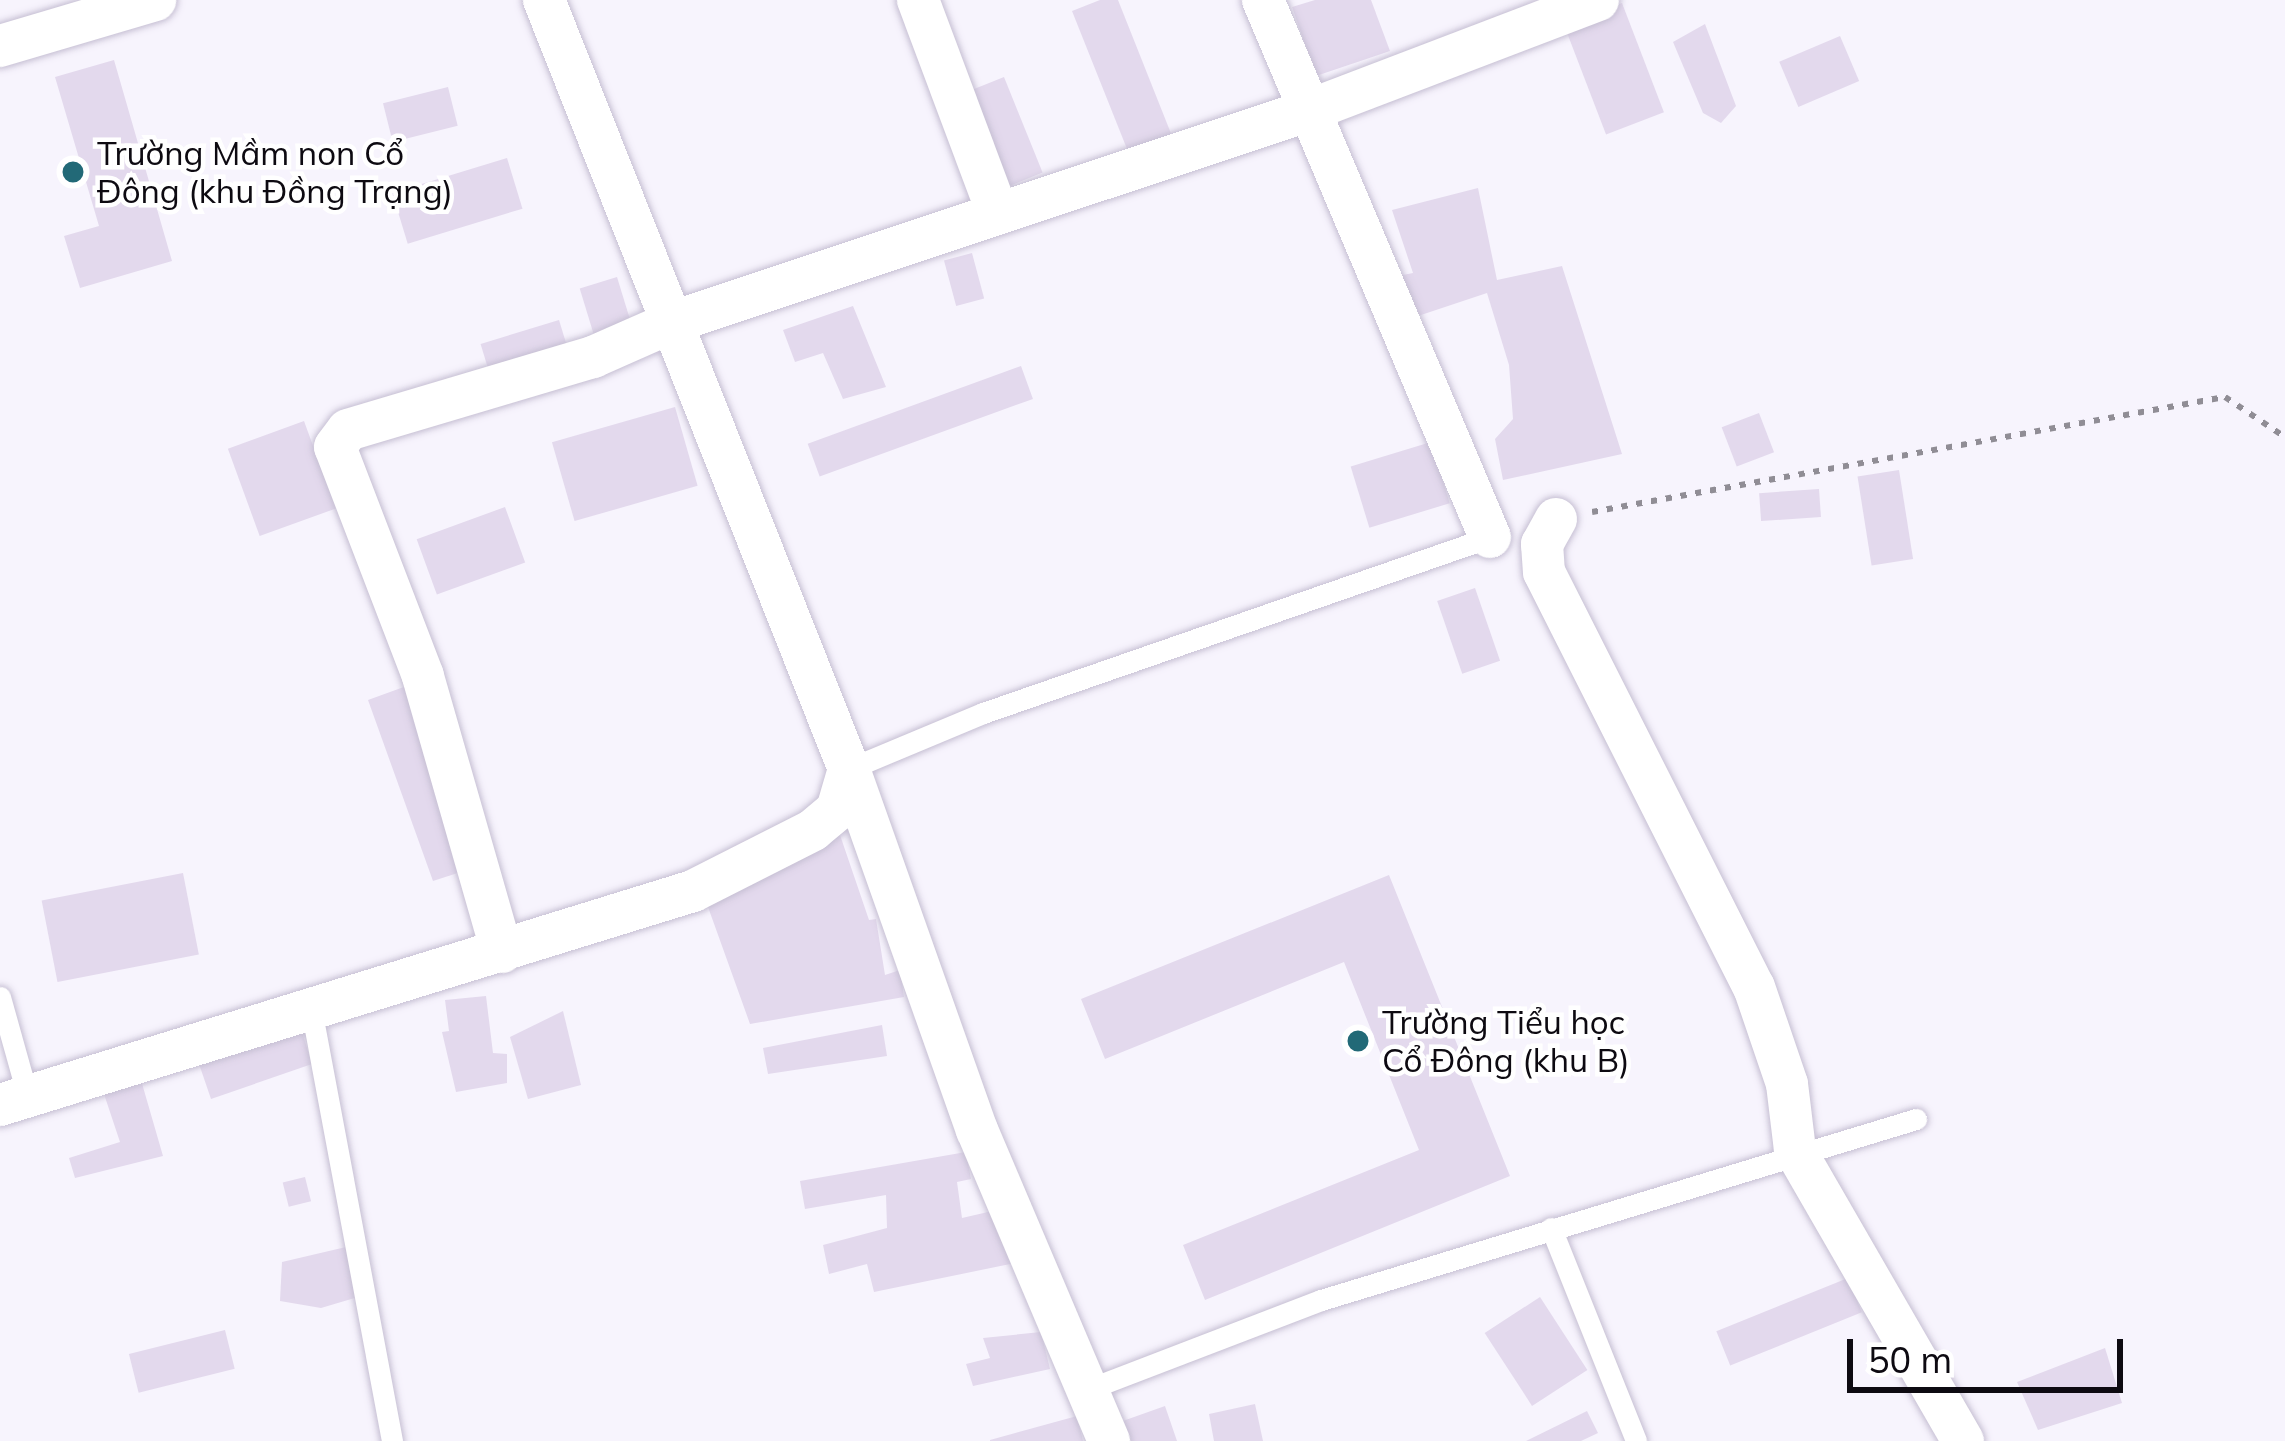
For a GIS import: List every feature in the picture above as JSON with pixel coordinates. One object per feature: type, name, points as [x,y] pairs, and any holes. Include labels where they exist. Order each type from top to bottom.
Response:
[{"type":"street","points":[[0,46],[95,10],[154,0]]},
{"type":"street","points":[[544,0],[849,769],[977,1130],[1109,1441]]},
{"type":"street","points":[[918,0],[998,214]]},
{"type":"street","points":[[1263,0],[1313,109],[1490,537]]},
{"type":"street","points":[[502,952],[423,676],[334,447],[348,430],[513,385],[670,322],[1313,109],[1598,0]]},
{"type":"street","points":[[1556,519],[1542,544],[1544,572],[1754,987],[1787,1084],[1801,1159],[1963,1441]]},
{"type":"street","points":[[14,1101],[693,891],[813,830],[836,810],[849,769]]},
{"type":"lane","points":[[849,769],[983,713],[1490,537]]},
{"type":"lane","points":[[0,997],[14,1101]]},
{"type":"lane","points":[[311,1008],[392,1441]]},
{"type":"lane","points":[[1089,1388],[1321,1300],[1551,1228],[1801,1159],[1916,1119]]},
{"type":"lane","points":[[1551,1228],[1636,1441]]},
{"type":"path","points":[[1556,519],[2225,397],[2285,437]]},
{"type":"building","points":[[1100,0],[1118,0],[1172,136],[1129,154],[1072,11]]},
{"type":"building","points":[[1315,0],[1371,0],[1390,51],[1316,76],[1292,7]]},
{"type":"building","points":[[1622,3],[1664,112],[1606,134],[1564,25]]},
{"type":"building","points":[[1705,24],[1736,106],[1721,123],[1703,113],[1673,42]]},
{"type":"building","points":[[1840,36],[1859,81],[1798,107],[1779,62]]},
{"type":"building","points":[[114,60],[172,261],[80,288],[64,236],[99,226],[55,77]]},
{"type":"building","points":[[1004,77],[1043,172],[1001,189],[962,94]]},
{"type":"building","points":[[448,87],[458,126],[393,142],[383,103]]},
{"type":"building","points":[[507,158],[522,209],[408,244],[392,193]]},
{"type":"building","points":[[1478,188],[1497,280],[1562,266],[1622,454],[1503,480],[1495,439],[1513,419],[1509,365],[1487,293],[1409,319],[1393,277],[1413,273],[1392,210]]},
{"type":"building","points":[[972,253],[984,298],[956,306],[944,261]]},
{"type":"building","points":[[617,277],[632,326],[595,337],[580,288]]},
{"type":"building","points":[[853,306],[886,387],[843,399],[823,353],[795,362],[783,330]]},
{"type":"building","points":[[559,320],[568,349],[489,373],[481,344]]},
{"type":"building","points":[[1021,366],[1033,399],[820,477],[808,444]]},
{"type":"building","points":[[675,407],[698,486],[575,521],[552,442]]},
{"type":"building","points":[[1759,413],[1774,452],[1737,467],[1722,427]]},
{"type":"building","points":[[304,421],[336,508],[260,536],[228,449]]},
{"type":"building","points":[[1431,442],[1450,503],[1369,528],[1351,467]]},
{"type":"building","points":[[1899,470],[1913,559],[1872,565],[1858,477]]},
{"type":"building","points":[[1819,489],[1821,517],[1761,521],[1759,493]]},
{"type":"building","points":[[505,507],[525,562],[437,595],[417,539]]},
{"type":"building","points":[[1475,588],[1500,661],[1462,674],[1437,601]]},
{"type":"building","points":[[412,684],[470,869],[433,881],[368,700]]},
{"type":"building","points":[[840,835],[869,920],[876,919],[885,975],[900,970],[904,997],[750,1024],[703,893]]},
{"type":"building","points":[[183,873],[199,954],[57,982],[42,900]]},
{"type":"building","points":[[1389,875],[1510,1176],[1205,1300],[1183,1245],[1419,1150],[1344,962],[1105,1059],[1081,999]]},
{"type":"building","points":[[486,996],[493,1053],[507,1054],[507,1083],[456,1092],[442,1032],[449,1031],[445,1000]]},
{"type":"building","points":[[563,1011],[581,1085],[528,1099],[510,1037]]},
{"type":"building","points":[[882,1025],[887,1056],[768,1074],[763,1048]]},
{"type":"building","points":[[301,1029],[312,1064],[211,1099],[197,1058]]},
{"type":"building","points":[[141,1080],[163,1156],[75,1178],[69,1158],[120,1142],[103,1091]]},
{"type":"building","points":[[966,1152],[971,1179],[957,1182],[962,1218],[1001,1209],[1015,1263],[874,1292],[867,1264],[829,1274],[823,1245],[887,1228],[886,1195],[805,1209],[800,1181]]},
{"type":"building","points":[[305,1177],[311,1201],[289,1207],[283,1183]]},
{"type":"building","points":[[346,1247],[358,1297],[321,1308],[280,1301],[282,1262]]},
{"type":"building","points":[[1848,1278],[1862,1312],[1730,1365],[1716,1331]]},
{"type":"building","points":[[1540,1297],[1587,1370],[1532,1406],[1485,1333]]},
{"type":"building","points":[[225,1330],[235,1369],[139,1393],[129,1354]]},
{"type":"building","points":[[1041,1332],[1050,1369],[973,1386],[966,1364],[990,1358],[983,1338]]},
{"type":"building","points":[[2105,1348],[2122,1403],[2038,1430],[2017,1382]]},
{"type":"building","points":[[1255,1404],[1263,1441],[1214,1441],[1209,1414]]},
{"type":"building","points":[[1165,1406],[1177,1441],[1127,1441],[1120,1422]]},
{"type":"building","points":[[1587,1411],[1598,1433],[1581,1441],[1526,1441]]},
{"type":"building","points":[[1077,1416],[1083,1441],[990,1441],[990,1440]]},
{"type":"place","name":"Trường Mầm non Cổ Đông (khu Đồng Trạng)","points":[[73,172]]},
{"type":"place","name":"Trường Tiểu học Cổ Đông (khu B)","points":[[1358,1041]]}]
